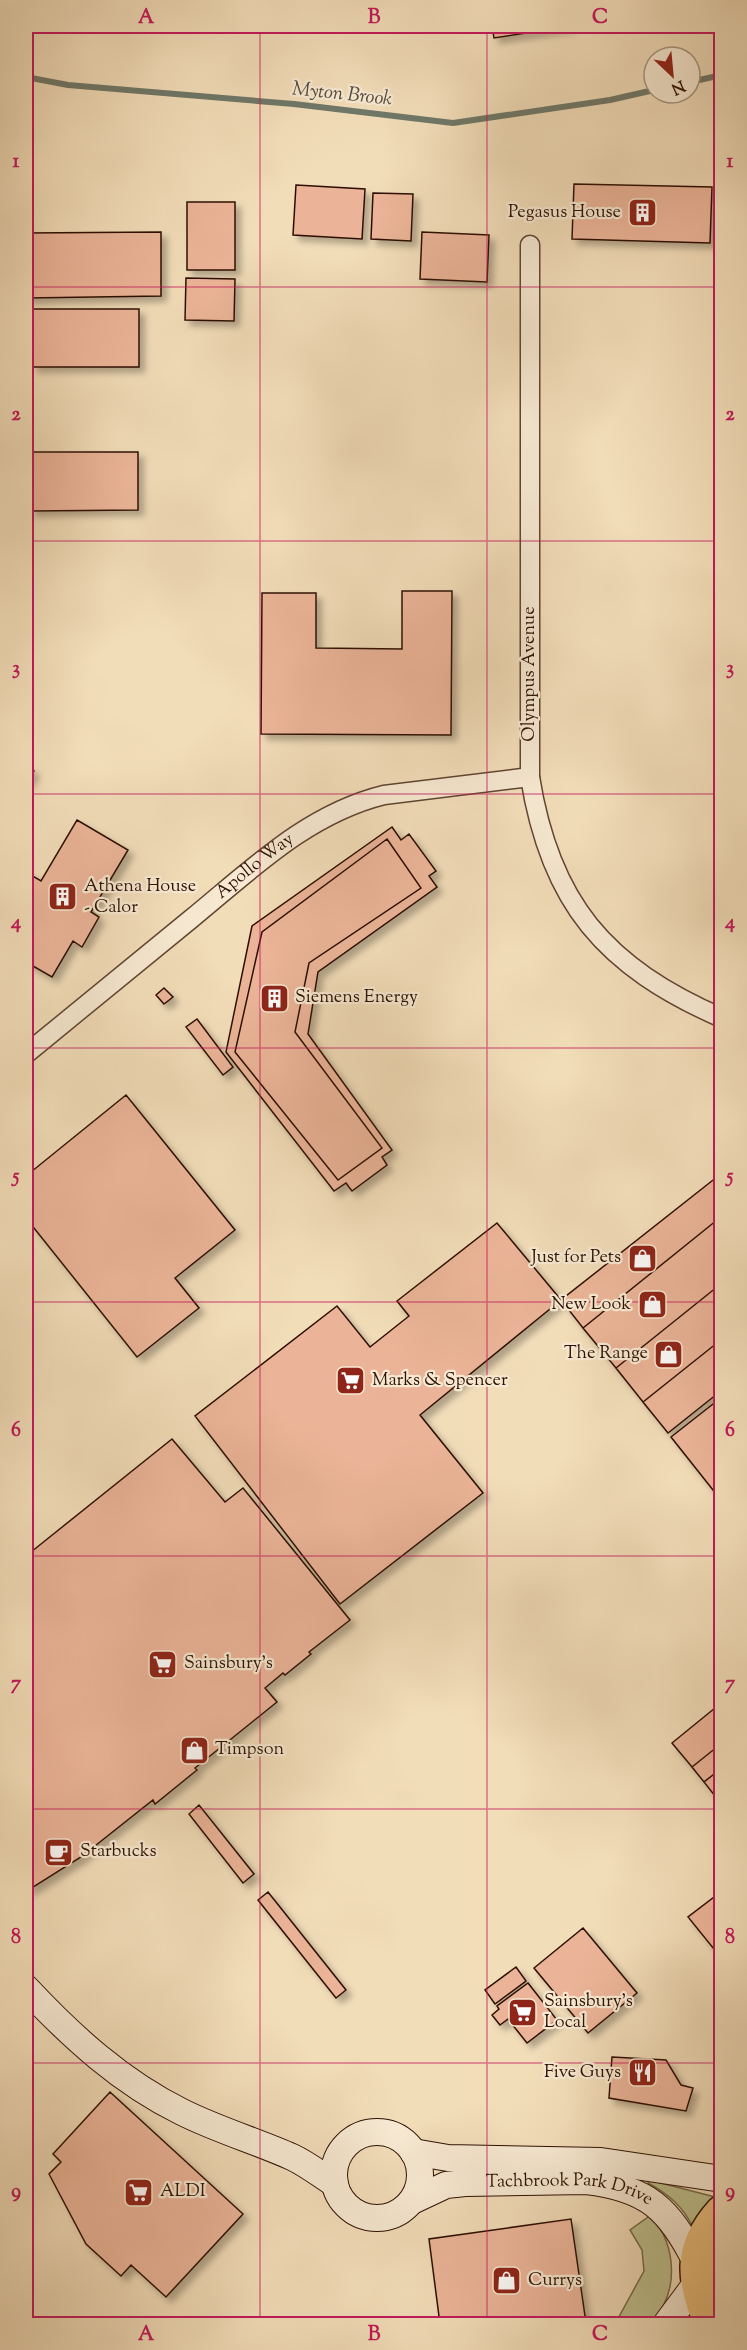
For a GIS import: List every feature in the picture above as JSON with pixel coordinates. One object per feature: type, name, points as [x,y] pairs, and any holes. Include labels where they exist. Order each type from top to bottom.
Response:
[{"type":"highway","points":[[711,2325],[697,2272],[699,2245],[722,2212]]},
{"type":"street","name":"Olympus Avenue","points":[[530,245],[530,777],[537,821],[552,866],[591,926],[617,956],[647,979],[722,1018]]},
{"type":"street","name":"Apollo Way","points":[[26,1054],[260,862],[317,821],[350,804],[384,795],[530,777]]},
{"type":"street","name":"Tachbrook Park Drive","points":[[26,1988],[67,2033],[141,2088],[181,2111],[224,2131],[293,2158],[335,2184],[346,2205],[368,2217],[390,2216],[412,2201],[446,2185],[586,2181],[606,2183],[625,2188],[661,2208],[677,2227],[697,2272]]},
{"type":"street","name":"Tachbrook Park Drive","points":[[293,2158],[341,2152],[355,2139],[377,2133],[398,2138],[413,2152],[448,2158],[601,2161],[722,2180]]},
{"type":"street","points":[[335,2184],[335,2168],[341,2152]]},
{"type":"street","points":[[412,2201],[420,2180],[419,2165],[413,2152]]},
{"type":"street","points":[[666,2325],[697,2272]]},
{"type":"green space","points":[[649,2180],[719,2198],[693,2228],[680,2207],[648,2183]]},
{"type":"green space","points":[[651,2215],[660,2228],[670,2255],[672,2270],[666,2298],[660,2312],[650,2324],[615,2324],[644,2271],[642,2250],[630,2230]]},
{"type":"building","points":[[492,26],[572,26],[494,38]]},
{"type":"building","name":"Pegasus House","points":[[574,184],[712,187],[710,243],[572,239]]},
{"type":"building","points":[[296,185],[365,189],[362,239],[293,235]]},
{"type":"building","points":[[373,193],[413,194],[411,241],[371,239]]},
{"type":"building","points":[[187,202],[235,202],[235,270],[187,270]]},
{"type":"building","points":[[161,232],[161,296],[26,298],[26,233]]},
{"type":"building","points":[[422,232],[489,235],[487,282],[420,279]]},
{"type":"building","points":[[186,278],[235,279],[234,321],[185,320]]},
{"type":"building","points":[[32,309],[139,309],[139,367],[32,367]]},
{"type":"building","points":[[30,452],[138,452],[138,510],[30,511]]},
{"type":"building","points":[[402,591],[452,591],[451,735],[261,734],[262,593],[316,593],[316,648],[402,649]]},
{"type":"building","points":[[26,766],[34,771],[26,784]]},
{"type":"building","name":"Athena House - Calor","points":[[77,820],[128,850],[91,912],[99,917],[82,947],[73,941],[52,977],[26,962],[26,872],[41,881]]},
{"type":"building","name":"Siemens Energy","points":[[392,827],[401,840],[409,834],[436,871],[429,876],[437,887],[318,972],[308,1034],[392,1150],[382,1157],[387,1165],[352,1191],[346,1183],[334,1191],[226,1052],[252,926]]},
{"type":"building","name":"Siemens Energy","points":[[387,839],[421,888],[309,963],[295,1032],[382,1148],[338,1180],[235,1052],[262,932]]},
{"type":"building","points":[[164,988],[173,997],[164,1004],[156,995]]},
{"type":"building","points":[[197,1019],[233,1067],[223,1075],[186,1027]]},
{"type":"building","points":[[126,1095],[235,1230],[175,1278],[199,1308],[137,1357],[26,1218],[26,1176]]},
{"type":"building","name":"Just for Pets","points":[[722,1173],[722,1216],[583,1328],[561,1300]]},
{"type":"building","name":"New Look","points":[[722,1216],[722,1283],[616,1368],[583,1328]]},
{"type":"building","name":"Marks & Spencer","points":[[497,1223],[561,1300],[420,1415],[483,1493],[340,1604],[195,1416],[337,1306],[370,1347],[409,1316],[397,1301]]},
{"type":"building","name":"The Range","points":[[722,1283],[722,1339],[643,1402],[616,1368]]},
{"type":"building","points":[[722,1339],[722,1390],[668,1433],[643,1402]]},
{"type":"building","points":[[722,1397],[722,1483],[713,1490],[671,1437]]},
{"type":"building","name":"Sainsbury's","points":[[172,1439],[225,1502],[243,1488],[350,1620],[309,1652],[311,1654],[285,1675],[283,1673],[265,1688],[277,1702],[195,1768],[197,1770],[155,1804],[153,1800],[81,1857],[27,1891],[26,1556]]},
{"type":"building","points":[[722,1483],[722,1500],[713,1490]]},
{"type":"building","points":[[715,1708],[722,1716],[722,1743],[692,1767],[672,1743]]},
{"type":"building","points":[[722,1743],[722,1768],[704,1782],[692,1767]]},
{"type":"building","points":[[722,1768],[722,1799],[719,1801],[704,1782]]},
{"type":"building","points":[[199,1805],[254,1874],[243,1883],[189,1814]]},
{"type":"building","points":[[722,1891],[722,1959],[688,1917]]},
{"type":"building","points":[[268,1892],[346,1990],[336,1998],[258,1900]]},
{"type":"building","points":[[583,1928],[637,1993],[588,2033],[534,1968]]},
{"type":"building","points":[[516,1967],[526,1981],[495,2004],[485,1990]]},
{"type":"building","name":"Sainsbury's Local","points":[[528,1983],[557,2020],[527,2043],[508,2019],[500,2025],[492,2015],[499,2009],[497,2006]]},
{"type":"building","name":"Five Guys","points":[[612,2057],[666,2060],[681,2085],[693,2088],[686,2111],[609,2098]]},
{"type":"building","name":"ALDI","points":[[110,2092],[243,2214],[166,2297],[131,2265],[121,2276],[86,2244],[49,2174],[61,2162],[53,2154]]},
{"type":"building","name":"Currys","points":[[571,2219],[586,2323],[440,2324],[429,2239]]},
{"type":"waterway","name":"Myton Brook","points":[[702,79],[722,75]]},
{"type":"waterway","name":"Myton Brook","points":[[26,77],[68,85],[294,104],[453,123],[610,100],[642,93]]},
{"type":"place","name":"Pegasus House","points":[[642,213]]},
{"type":"place","name":"Athena House - Calor","points":[[63,897]]},
{"type":"place","name":"Siemens Energy","points":[[274,998]]},
{"type":"place","name":"Just for Pets","points":[[642,1258]]},
{"type":"place","name":"New Look","points":[[652,1305]]},
{"type":"place","name":"The Range","points":[[669,1354]]},
{"type":"place","name":"Marks & Spencer","points":[[351,1381]]},
{"type":"place","name":"Sainsbury's","points":[[163,1664]]},
{"type":"place","name":"Timpson","points":[[194,1750]]},
{"type":"place","name":"Starbucks","points":[[59,1852]]},
{"type":"place","name":"Sainsbury's Local","points":[[523,2012]]},
{"type":"place","name":"Five Guys","points":[[642,2073]]},
{"type":"place","name":"ALDI","points":[[139,2192]]},
{"type":"place","name":"Currys","points":[[507,2281]]}]
